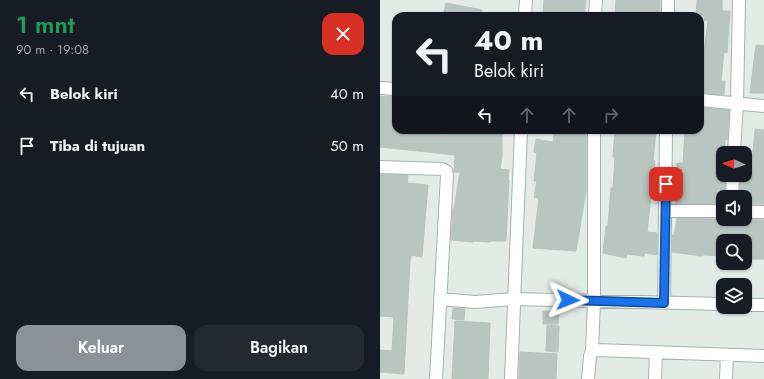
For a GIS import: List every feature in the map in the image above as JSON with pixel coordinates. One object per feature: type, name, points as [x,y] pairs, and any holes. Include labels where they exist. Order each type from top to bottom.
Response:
[{"type":"street","points":[[525,12],[526,0]]},
{"type":"street","points":[[595,12],[596,0]]},
{"type":"street","points":[[668,0],[668,12]]},
{"type":"street","points":[[734,146],[737,103],[739,0]]},
{"type":"street","points":[[380,88],[392,89]]},
{"type":"street","points":[[704,100],[764,106]]},
{"type":"street","points":[[511,379],[521,134]]},
{"type":"street","points":[[588,379],[590,356],[592,351],[594,301],[594,134]]},
{"type":"street","points":[[664,303],[666,134]]},
{"type":"street","points":[[380,168],[442,169],[446,171],[436,379]]},
{"type":"street","points":[[666,211],[716,211]]},
{"type":"street","points":[[752,212],[764,212]]},
{"type":"street","points":[[440,299],[475,302],[514,299],[716,304]]},
{"type":"street","points":[[752,305],[764,305]]},
{"type":"street","points":[[592,351],[764,356]]},
{"type":"street","points":[[655,379],[656,352]]},
{"type":"street","points":[[726,379],[727,355]]},
{"type":"building","points":[[544,0],[586,0],[584,12],[543,12]]},
{"type":"building","points":[[616,0],[660,0],[660,12],[615,12]]},
{"type":"building","points":[[697,0],[722,0],[722,11],[730,11],[727,53],[724,52],[721,81],[725,81],[724,95],[704,93],[704,53],[708,21],[704,20],[704,12],[696,12]]},
{"type":"building","points":[[446,3],[482,10],[482,12],[444,12]]},
{"type":"building","points":[[756,45],[764,46],[764,93],[750,93]]},
{"type":"building","points":[[380,96],[392,97],[392,134],[502,134],[502,156],[500,169],[509,170],[506,241],[473,242],[451,240],[453,209],[460,172],[454,172],[455,155],[380,147]]},
{"type":"building","points":[[704,108],[729,110],[727,140],[725,139],[725,146],[716,146],[716,182],[725,182],[725,190],[716,190],[716,204],[675,204],[677,163],[683,163],[685,134],[704,134]]},
{"type":"building","points":[[755,129],[764,130],[764,204],[752,204],[752,190],[740,190],[740,182],[752,182]]},
{"type":"building","points":[[554,134],[586,134],[586,191],[576,251],[533,248],[539,198],[534,197],[537,181],[534,181],[537,153],[534,152],[536,139],[553,142]]},
{"type":"building","points":[[615,134],[656,134],[653,161],[655,161],[647,232],[657,233],[657,255],[644,253],[644,256],[627,254],[626,258],[603,253],[606,226],[608,226],[611,188],[613,188],[615,157],[613,157]]},
{"type":"building","points":[[380,174],[408,175],[407,183],[428,185],[422,257],[411,255],[410,261],[404,374],[380,372],[380,350],[392,351],[394,317],[380,316]]},
{"type":"building","points":[[677,218],[716,219],[716,226],[752,226],[752,220],[764,220],[764,259],[752,259],[752,234],[716,234],[716,256],[702,256],[672,252],[672,235],[674,236]]},
{"type":"building","points":[[453,308],[465,309],[464,320],[452,319]]},
{"type":"building","points":[[543,311],[559,312],[558,324],[543,324]]},
{"type":"building","points":[[455,321],[490,323],[488,379],[452,379]]},
{"type":"building","points":[[547,325],[559,326],[558,352],[546,351]]},
{"type":"building","points":[[520,352],[557,354],[556,379],[519,379]]},
{"type":"route","points":[[568,300],[664,303],[666,184]]}]
